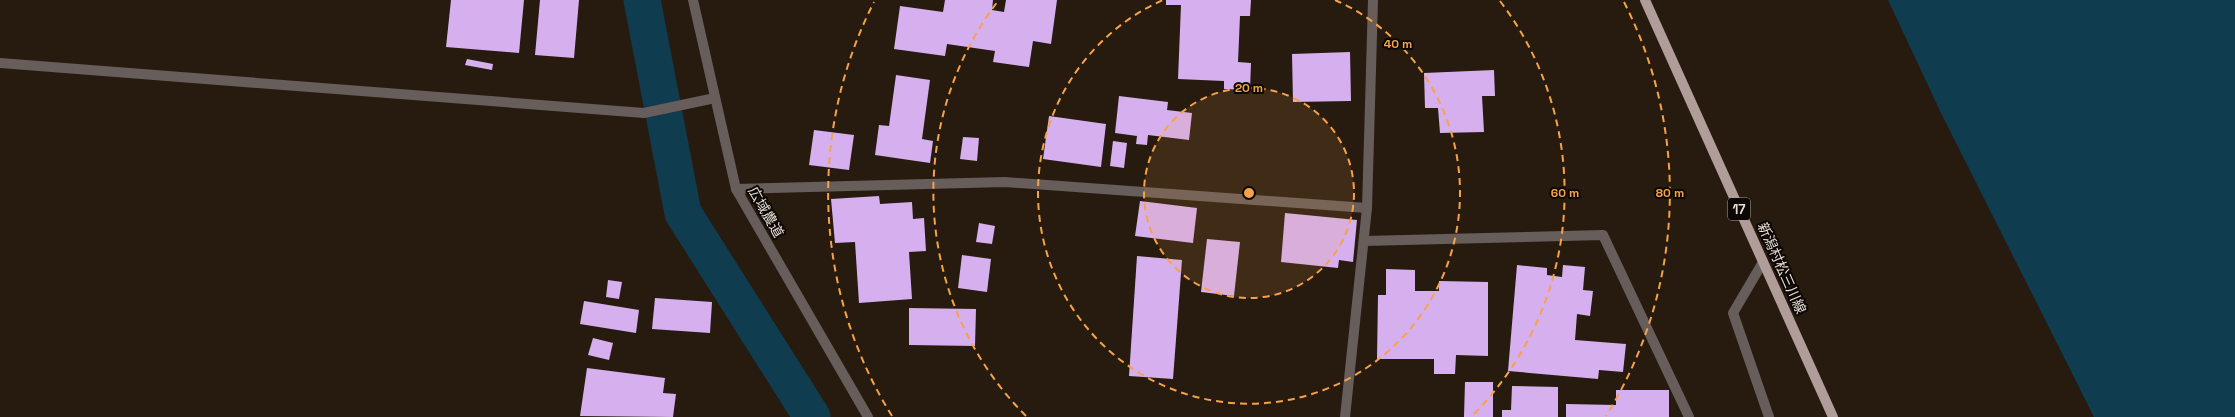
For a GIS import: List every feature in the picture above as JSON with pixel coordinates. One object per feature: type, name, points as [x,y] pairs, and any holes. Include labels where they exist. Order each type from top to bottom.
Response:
[{"type":"main road","name":"新潟村松三川線","points":[[1645,0],[1833,417]]},
{"type":"street","name":"広域農道","points":[[693,0],[736,189],[868,417]]},
{"type":"street","points":[[1345,417],[1367,208],[1373,0]]},
{"type":"street","points":[[0,63],[644,112],[715,98]]},
{"type":"street","points":[[736,189],[1005,182],[1367,208]]},
{"type":"street","points":[[1364,242],[1603,235],[1689,417]]},
{"type":"street","points":[[1763,262],[1732,313],[1769,417]]},
{"type":"water","points":[[1888,0],[2235,0],[2235,417],[2094,417],[1941,113]]},
{"type":"building","points":[[451,0],[524,0],[519,53],[446,47]]},
{"type":"building","points":[[540,0],[579,0],[574,58],[535,55]]},
{"type":"building","points":[[945,0],[993,0],[992,10],[1004,12],[1006,0],[1057,0],[1051,44],[1033,41],[1029,67],[993,62],[995,51],[947,44],[945,56],[894,49],[900,6],[943,12]]},
{"type":"building","points":[[1166,0],[1251,0],[1250,16],[1240,16],[1238,62],[1251,63],[1250,90],[1224,89],[1224,81],[1178,79],[1181,5],[1166,5]]},
{"type":"building","points":[[1350,52],[1351,101],[1293,102],[1292,54]]},
{"type":"building","points":[[467,59],[493,64],[492,70],[465,65]]},
{"type":"building","points":[[1494,70],[1495,96],[1482,96],[1484,132],[1440,133],[1438,108],[1425,108],[1424,73]]},
{"type":"building","points":[[896,75],[930,80],[922,139],[933,141],[930,163],[875,155],[879,125],[889,126]]},
{"type":"building","points":[[1119,96],[1168,102],[1167,110],[1192,113],[1189,140],[1148,135],[1147,145],[1136,144],[1137,136],[1115,133]]},
{"type":"building","points":[[1049,116],[1106,124],[1101,167],[1043,159]]},
{"type":"building","points":[[814,130],[854,135],[849,170],[809,165]]},
{"type":"building","points":[[963,137],[979,138],[977,161],[960,159]]},
{"type":"building","points":[[1113,141],[1127,143],[1124,168],[1110,166]]},
{"type":"building","points":[[879,196],[880,204],[912,202],[913,219],[924,218],[926,251],[909,252],[912,299],[859,303],[855,242],[835,243],[831,199]]},
{"type":"building","points":[[1140,201],[1197,208],[1193,243],[1135,236]]},
{"type":"building","points":[[1285,213],[1357,220],[1353,262],[1339,260],[1338,268],[1281,262]]},
{"type":"building","points":[[979,223],[995,226],[992,244],[976,242]]},
{"type":"building","points":[[1207,239],[1240,242],[1234,296],[1201,292]]},
{"type":"building","points":[[962,255],[991,259],[987,292],[958,288]]},
{"type":"building","points":[[1137,256],[1182,260],[1173,379],[1129,376]]},
{"type":"building","points":[[1517,265],[1547,268],[1547,275],[1562,277],[1563,265],[1585,267],[1583,290],[1593,291],[1590,316],[1577,314],[1575,340],[1626,344],[1623,372],[1599,370],[1598,379],[1508,371]]},
{"type":"building","points":[[1386,269],[1415,270],[1415,291],[1439,291],[1439,281],[1488,282],[1488,356],[1456,355],[1455,374],[1434,374],[1434,359],[1377,359],[1378,295],[1386,295]]},
{"type":"building","points":[[608,280],[622,282],[619,299],[606,297]]},
{"type":"building","points":[[655,298],[712,302],[710,333],[652,329]]},
{"type":"building","points":[[584,301],[639,310],[636,333],[580,324]]},
{"type":"building","points":[[909,308],[976,309],[975,346],[909,345]]},
{"type":"building","points":[[593,338],[613,343],[609,360],[588,355]]},
{"type":"building","points":[[587,368],[665,378],[663,393],[676,394],[673,417],[580,416]]},
{"type":"building","points":[[1465,382],[1493,382],[1493,417],[1464,417]]},
{"type":"building","points":[[1512,386],[1558,387],[1558,417],[1502,417],[1502,410],[1511,410]]},
{"type":"building","points":[[1616,390],[1669,390],[1669,417],[1566,417],[1566,404],[1616,405]]},
{"type":"waterway","points":[[642,0],[683,213],[812,417]]}]
